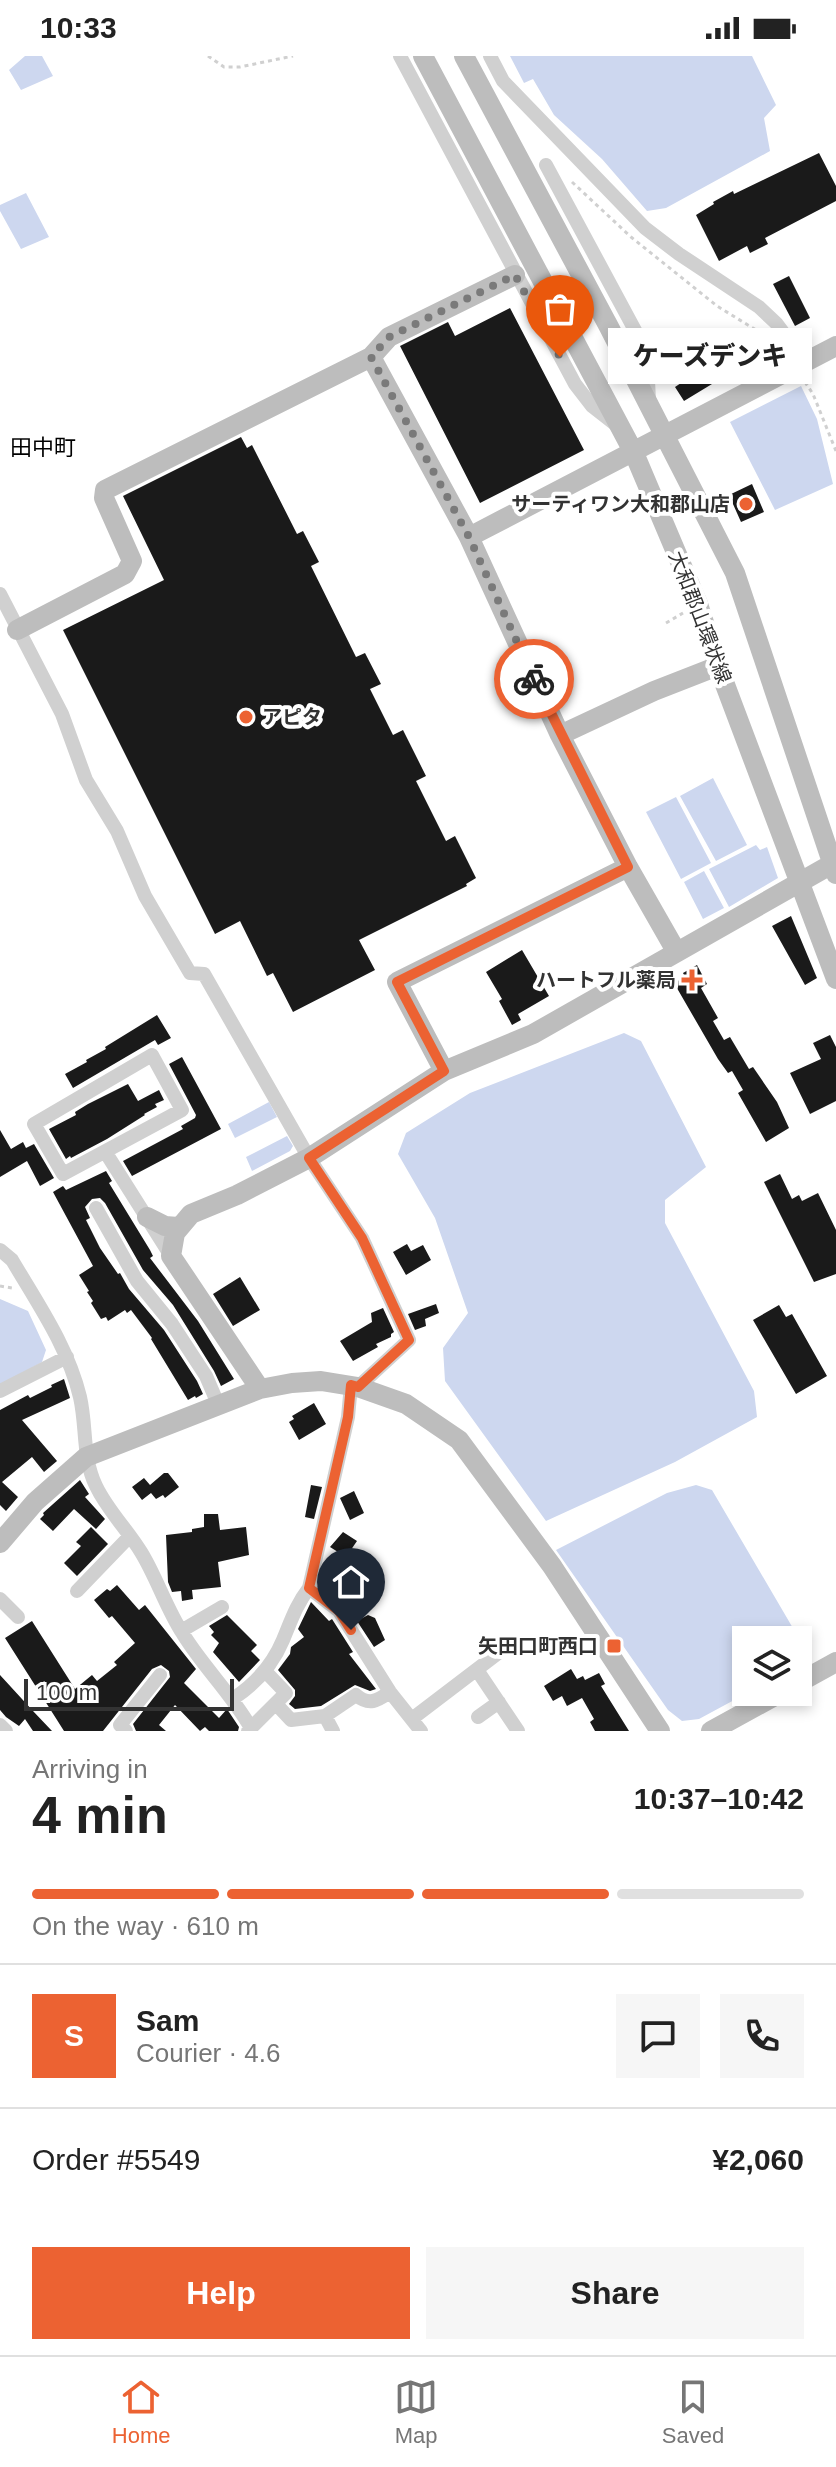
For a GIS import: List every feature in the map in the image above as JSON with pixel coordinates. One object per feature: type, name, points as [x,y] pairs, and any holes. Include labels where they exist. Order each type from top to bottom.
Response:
[{"type":"street","points":[[400,56],[575,384],[592,406],[622,429]]},
{"type":"street","name":"大和郡山環状線","points":[[423,56],[634,453],[698,604],[718,666],[836,979]]},
{"type":"street","points":[[171,1256],[172,1241],[178,1227],[199,1209],[237,1195],[309,1158],[444,1071],[533,1034],[676,951],[835,866],[735,573],[464,56]]},
{"type":"street","points":[[490,56],[503,81],[645,228],[759,307],[776,323],[800,365]]},
{"type":"street","points":[[546,165],[637,334],[647,361],[649,405]]},
{"type":"street","points":[[17,630],[125,574],[132,561],[104,498],[105,490],[371,357],[389,337],[515,275]]},
{"type":"street","points":[[469,537],[836,346]]},
{"type":"street","points":[[371,357],[469,537],[560,735],[628,867],[676,951]]},
{"type":"street","points":[[0,594],[62,714],[86,780],[117,831],[145,896],[190,973],[204,974],[309,1158],[362,1238],[409,1340],[354,1386],[309,1588],[265,1671],[234,1698]]},
{"type":"street","points":[[560,735],[654,691],[718,666]]},
{"type":"street","points":[[444,1071],[397,982],[628,867]]},
{"type":"street","points":[[152,1055],[182,1110],[106,1153],[63,1174],[34,1124],[152,1055]]},
{"type":"street","points":[[106,1153],[260,1389]]},
{"type":"street","points":[[96,1208],[137,1281],[172,1324],[206,1376],[218,1404]]},
{"type":"street","points":[[147,1217],[165,1226],[178,1227]]},
{"type":"street","points":[[0,1250],[12,1260],[67,1357],[80,1397],[86,1457],[103,1501],[141,1552],[181,1631],[206,1669],[234,1698],[250,1730],[286,1693],[265,1671]]},
{"type":"street","points":[[0,1391],[67,1357]]},
{"type":"street","points":[[1,1537],[86,1457],[260,1389],[321,1381],[354,1386],[406,1404],[459,1440],[552,1566],[660,1731]]},
{"type":"street","points":[[77,1591],[129,1537]]},
{"type":"street","points":[[309,1588],[339,1611],[390,1692],[417,1725],[497,1654]]},
{"type":"street","points":[[0,1599],[18,1617]]},
{"type":"street","points":[[181,1631],[222,1607]]},
{"type":"street","points":[[812,1675],[836,1662]]},
{"type":"street","points":[[477,1670],[518,1731]]},
{"type":"street","points":[[126,1731],[120,1725],[160,1675]]},
{"type":"street","points":[[276,1704],[291,1720],[325,1716],[356,1695],[364,1702],[375,1702],[390,1692]]},
{"type":"street","points":[[478,1717],[499,1702]]},
{"type":"street","points":[[711,1731],[757,1706]]},
{"type":"street","points":[[325,1716],[333,1731]]},
{"type":"street","points":[[0,1725],[6,1731]]},
{"type":"path","points":[[208,56],[224,67],[240,67],[293,56]]},
{"type":"path","points":[[582,191],[631,237],[717,306],[756,330],[800,365],[836,451]]},
{"type":"water","points":[[25,56],[42,56],[53,76],[21,90],[9,70]]},
{"type":"water","points":[[510,56],[752,56],[776,105],[764,118],[770,151],[666,208],[647,211],[602,159],[554,115],[533,79],[524,83]]},
{"type":"water","points":[[26,193],[49,237],[21,249],[0,211],[0,205]]},
{"type":"water","points":[[801,386],[817,419],[833,484],[775,510],[730,422]]},
{"type":"water","points":[[713,778],[747,845],[716,861],[680,796]]},
{"type":"water","points":[[676,797],[711,863],[681,879],[646,812]]},
{"type":"water","points":[[756,845],[760,850],[767,847],[778,878],[729,907],[709,869]]},
{"type":"water","points":[[704,871],[724,908],[703,919],[684,882]]},
{"type":"water","points":[[624,1033],[641,1041],[706,1167],[665,1200],[665,1223],[754,1391],[757,1417],[675,1462],[546,1521],[445,1381],[443,1348],[468,1313],[435,1218],[398,1154],[406,1133],[470,1093]]},
{"type":"water","points":[[269,1102],[277,1117],[235,1138],[228,1124]]},
{"type":"water","points":[[287,1136],[293,1146],[290,1151],[252,1171],[246,1157]]},
{"type":"water","points":[[0,1299],[28,1311],[46,1350],[42,1362],[0,1386]]},
{"type":"water","points":[[696,1485],[712,1490],[792,1626],[732,1626],[732,1701],[699,1719],[682,1721],[668,1710],[556,1550],[667,1493]]},
{"type":"building","points":[[819,153],[836,186],[836,201],[765,238],[768,244],[750,253],[747,246],[719,261],[696,215],[733,191],[734,194]]},
{"type":"building","points":[[789,276],[810,318],[795,326],[773,284]]},
{"type":"building","points":[[510,308],[584,450],[480,503],[400,346],[448,322],[455,336]]},
{"type":"building","points":[[747,338],[761,361],[739,375],[725,352]]},
{"type":"building","points":[[699,365],[703,366],[712,384],[684,401],[675,387],[681,383],[677,377]]},
{"type":"building","name":"アピタ","points":[[241,437],[247,448],[252,445],[297,534],[303,531],[319,562],[311,566],[356,657],[365,653],[381,684],[370,689],[393,735],[403,730],[426,776],[416,781],[446,841],[455,836],[476,878],[467,886],[359,940],[375,970],[293,1012],[273,973],[267,976],[240,921],[215,934],[63,630],[164,580],[123,496]]},
{"type":"building","name":"サーティワン大和郡山店","points":[[752,484],[764,512],[741,522],[729,495]]},
{"type":"building","points":[[791,916],[817,978],[805,985],[772,926]]},
{"type":"building","points":[[522,950],[549,996],[518,1014],[521,1020],[512,1025],[499,1001],[502,999],[486,972]]},
{"type":"building","points":[[697,965],[707,984],[701,988],[718,1018],[713,1021],[724,1040],[730,1037],[749,1069],[753,1067],[777,1102],[789,1128],[766,1142],[738,1093],[743,1090],[732,1071],[728,1073],[718,1059],[674,983]]},
{"type":"building","points":[[157,1015],[171,1038],[158,1045],[155,1040],[73,1088],[65,1074]]},
{"type":"building","points":[[830,1035],[836,1047],[836,1101],[810,1114],[790,1073],[821,1059],[813,1043]]},
{"type":"building","points":[[182,1057],[221,1129],[132,1176],[123,1161],[183,1129],[181,1126],[195,1118],[169,1064]]},
{"type":"building","points":[[128,1084],[138,1101],[159,1090],[164,1100],[107,1139],[66,1159],[49,1129],[76,1115],[75,1112],[88,1104]]},
{"type":"building","points":[[0,1130],[11,1149],[23,1142],[26,1148],[34,1144],[54,1178],[40,1186],[27,1161],[0,1177]]},
{"type":"building","points":[[106,1171],[112,1181],[109,1183],[150,1250],[153,1256],[150,1258],[198,1321],[234,1379],[221,1386],[173,1305],[143,1270],[100,1198],[92,1199],[85,1207],[90,1218],[86,1220],[100,1248],[164,1330],[203,1394],[188,1400],[152,1338],[131,1310],[127,1313],[125,1310],[108,1321],[106,1317],[101,1319],[91,1303],[89,1291],[79,1275],[93,1266],[53,1192],[63,1186],[66,1190]]},
{"type":"building","points":[[780,1174],[792,1199],[799,1195],[802,1201],[818,1193],[836,1230],[836,1274],[814,1282],[764,1182]]},
{"type":"building","points":[[407,1244],[411,1251],[423,1245],[431,1260],[406,1275],[393,1252]]},
{"type":"building","points":[[240,1277],[260,1310],[233,1326],[213,1294]]},
{"type":"building","points":[[436,1304],[439,1313],[425,1319],[426,1326],[415,1330],[408,1314]]},
{"type":"building","points":[[779,1305],[786,1317],[792,1314],[827,1376],[796,1394],[753,1320]]},
{"type":"building","points":[[383,1308],[394,1332],[391,1337],[376,1344],[378,1347],[353,1361],[340,1341],[372,1322],[371,1313]]},
{"type":"building","points":[[64,1379],[70,1398],[22,1420],[57,1461],[44,1472],[32,1457],[2,1482],[18,1497],[6,1511],[0,1505],[0,1410]]},
{"type":"building","points":[[314,1403],[326,1424],[299,1440],[289,1422],[294,1419],[292,1416]]},
{"type":"building","points":[[168,1473],[179,1487],[165,1498],[163,1495],[156,1499],[151,1493],[142,1500],[132,1487],[144,1478],[150,1485]]},
{"type":"building","points":[[80,1480],[89,1494],[85,1497],[105,1519],[96,1529],[74,1509],[53,1531],[40,1519],[43,1513]]},
{"type":"building","points":[[311,1485],[322,1487],[314,1519],[305,1517]]},
{"type":"building","points":[[354,1491],[364,1513],[350,1520],[340,1498]]},
{"type":"building","points":[[204,1514],[218,1514],[220,1530],[246,1527],[249,1555],[218,1562],[221,1587],[192,1590],[193,1599],[182,1601],[181,1591],[172,1592],[168,1582],[166,1535],[192,1532],[192,1529],[204,1527]]},
{"type":"building","points":[[91,1527],[108,1544],[77,1576],[64,1563],[81,1546],[76,1542]]},
{"type":"building","points":[[343,1532],[357,1541],[346,1557],[330,1547]]},
{"type":"building","points":[[117,1585],[139,1610],[145,1605],[196,1669],[184,1683],[219,1718],[227,1709],[239,1727],[238,1731],[209,1731],[205,1727],[200,1731],[175,1705],[159,1725],[166,1731],[136,1731],[133,1724],[170,1677],[169,1671],[161,1665],[152,1669],[103,1731],[64,1731],[5,1638],[32,1621],[75,1689],[92,1675],[97,1681],[117,1665],[114,1662],[135,1643],[94,1600]]},
{"type":"building","points":[[311,1602],[329,1621],[332,1619],[353,1652],[349,1654],[376,1689],[370,1691],[355,1685],[321,1706],[295,1709],[289,1704],[295,1690],[278,1670],[290,1654],[291,1647],[304,1637],[298,1629]]},
{"type":"building","points":[[227,1615],[257,1645],[251,1651],[260,1660],[239,1682],[213,1652],[219,1643],[211,1635],[214,1632],[209,1626]]},
{"type":"building","points":[[368,1615],[375,1618],[385,1640],[374,1647],[357,1621]]},
{"type":"building","points":[[571,1669],[577,1679],[583,1676],[585,1680],[599,1673],[605,1684],[601,1686],[629,1731],[595,1731],[590,1722],[594,1719],[582,1698],[567,1706],[562,1696],[553,1701],[544,1686]]},
{"type":"building","points":[[0,1675],[52,1731],[33,1731],[25,1719],[19,1726],[6,1717],[0,1710]]},
{"type":"way so far","points":[[534,679],[469,537],[371,357],[389,337],[515,275],[560,357]]},
{"type":"place","name":"ケーズデンキ","points":[[560,357]]},
{"type":"place","name":"サーティワン大和郡山店","points":[[746,504]]},
{"type":"place","name":"アピタ","points":[[246,717]]},
{"type":"place","name":"ハートフル薬局","points":[[692,980]]},
{"type":"place","name":"矢田口町西口","points":[[614,1646]]},
{"type":"district","name":"田中町","points":[[43,447]]},
{"type":"route","points":[[351,1630],[339,1611],[309,1588],[348,1417],[351,1385],[358,1387],[409,1340],[362,1238],[309,1158],[444,1071],[397,982],[628,867],[534,679]]}]
